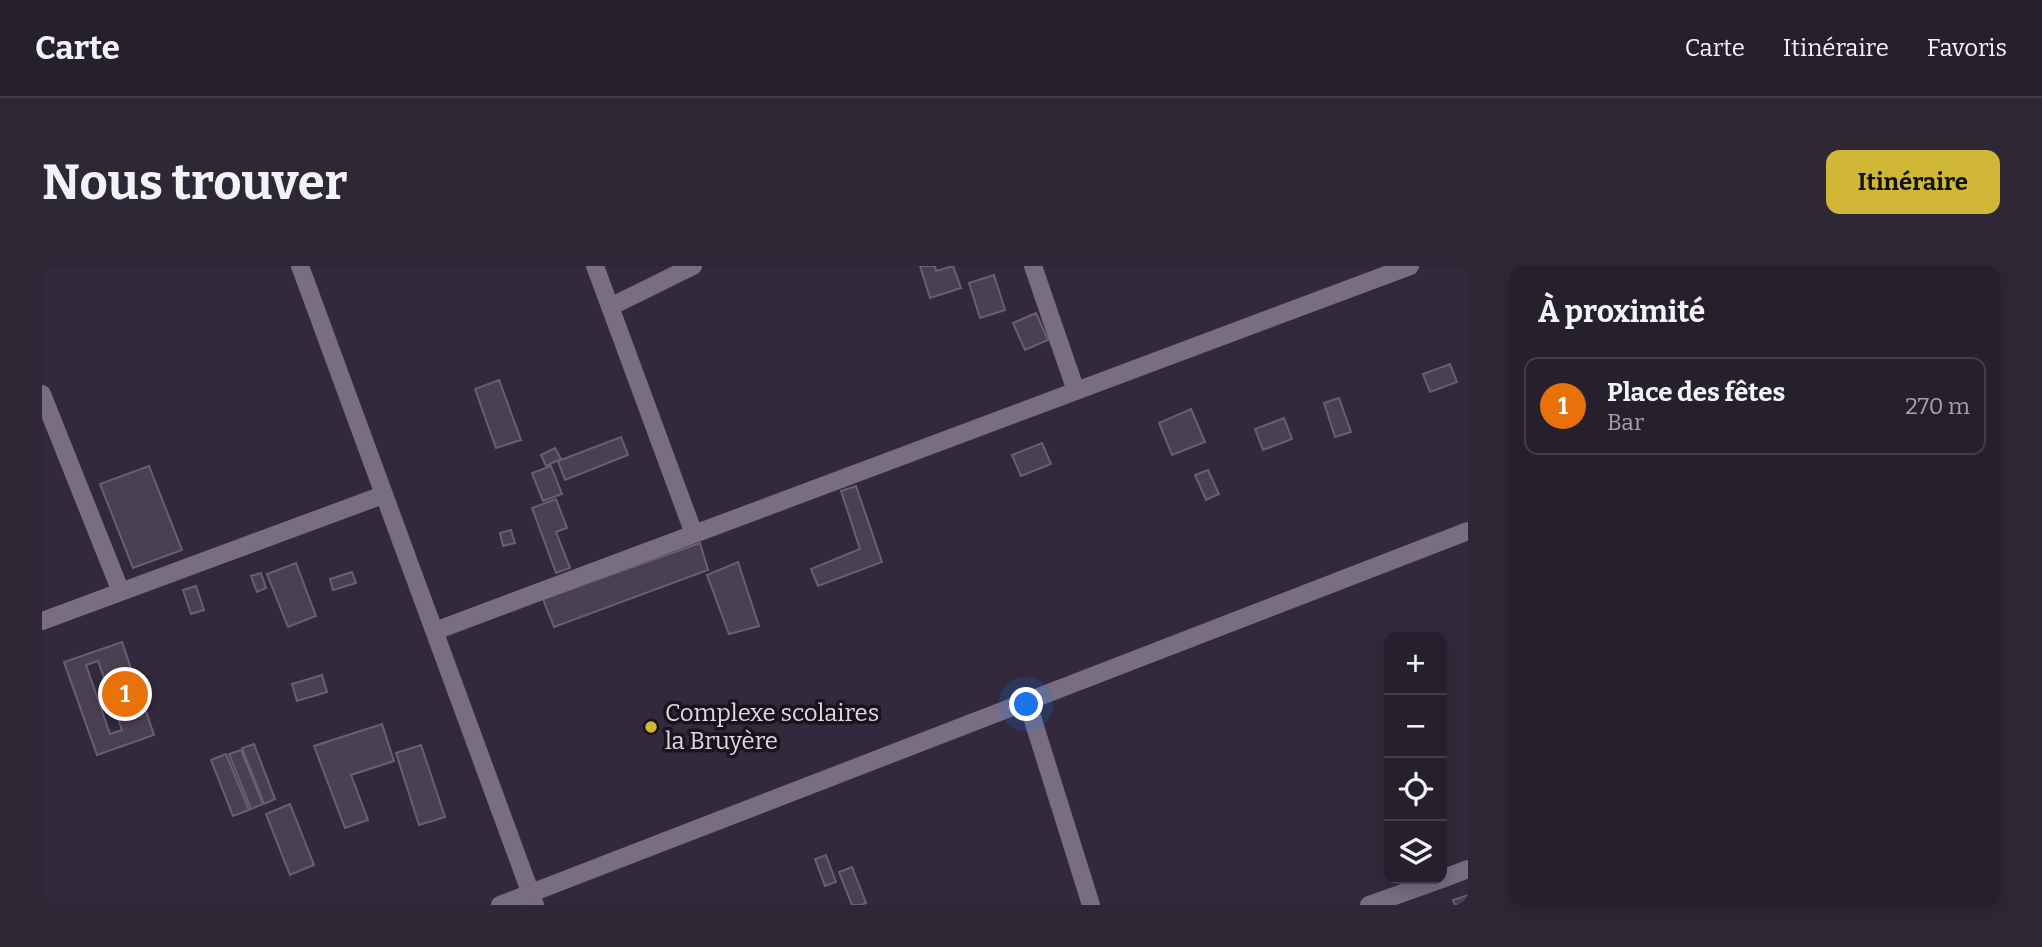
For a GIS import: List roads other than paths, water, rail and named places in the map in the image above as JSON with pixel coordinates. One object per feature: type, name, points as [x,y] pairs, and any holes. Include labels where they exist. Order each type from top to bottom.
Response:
[{"type":"street","points":[[300,266],[533,899]]},
{"type":"street","points":[[595,266],[694,534]]},
{"type":"street","points":[[610,307],[692,266]]},
{"type":"street","points":[[1033,266],[1076,391]]},
{"type":"street","points":[[435,631],[1410,266]]},
{"type":"street","points":[[42,394],[121,592]]},
{"type":"street","points":[[42,621],[383,495]]},
{"type":"street","points":[[500,905],[533,899],[1027,701],[1468,531]]},
{"type":"street","points":[[1027,701],[1091,905]]},
{"type":"street","points":[[1447,877],[1468,869]]},
{"type":"street","points":[[1369,905],[1428,884]]},
{"type":"place","name":"Place des fêtes","points":[[125,694]]},
{"type":"place","name":"Complexe scolaires la Bruyère","points":[[651,727]]}]
